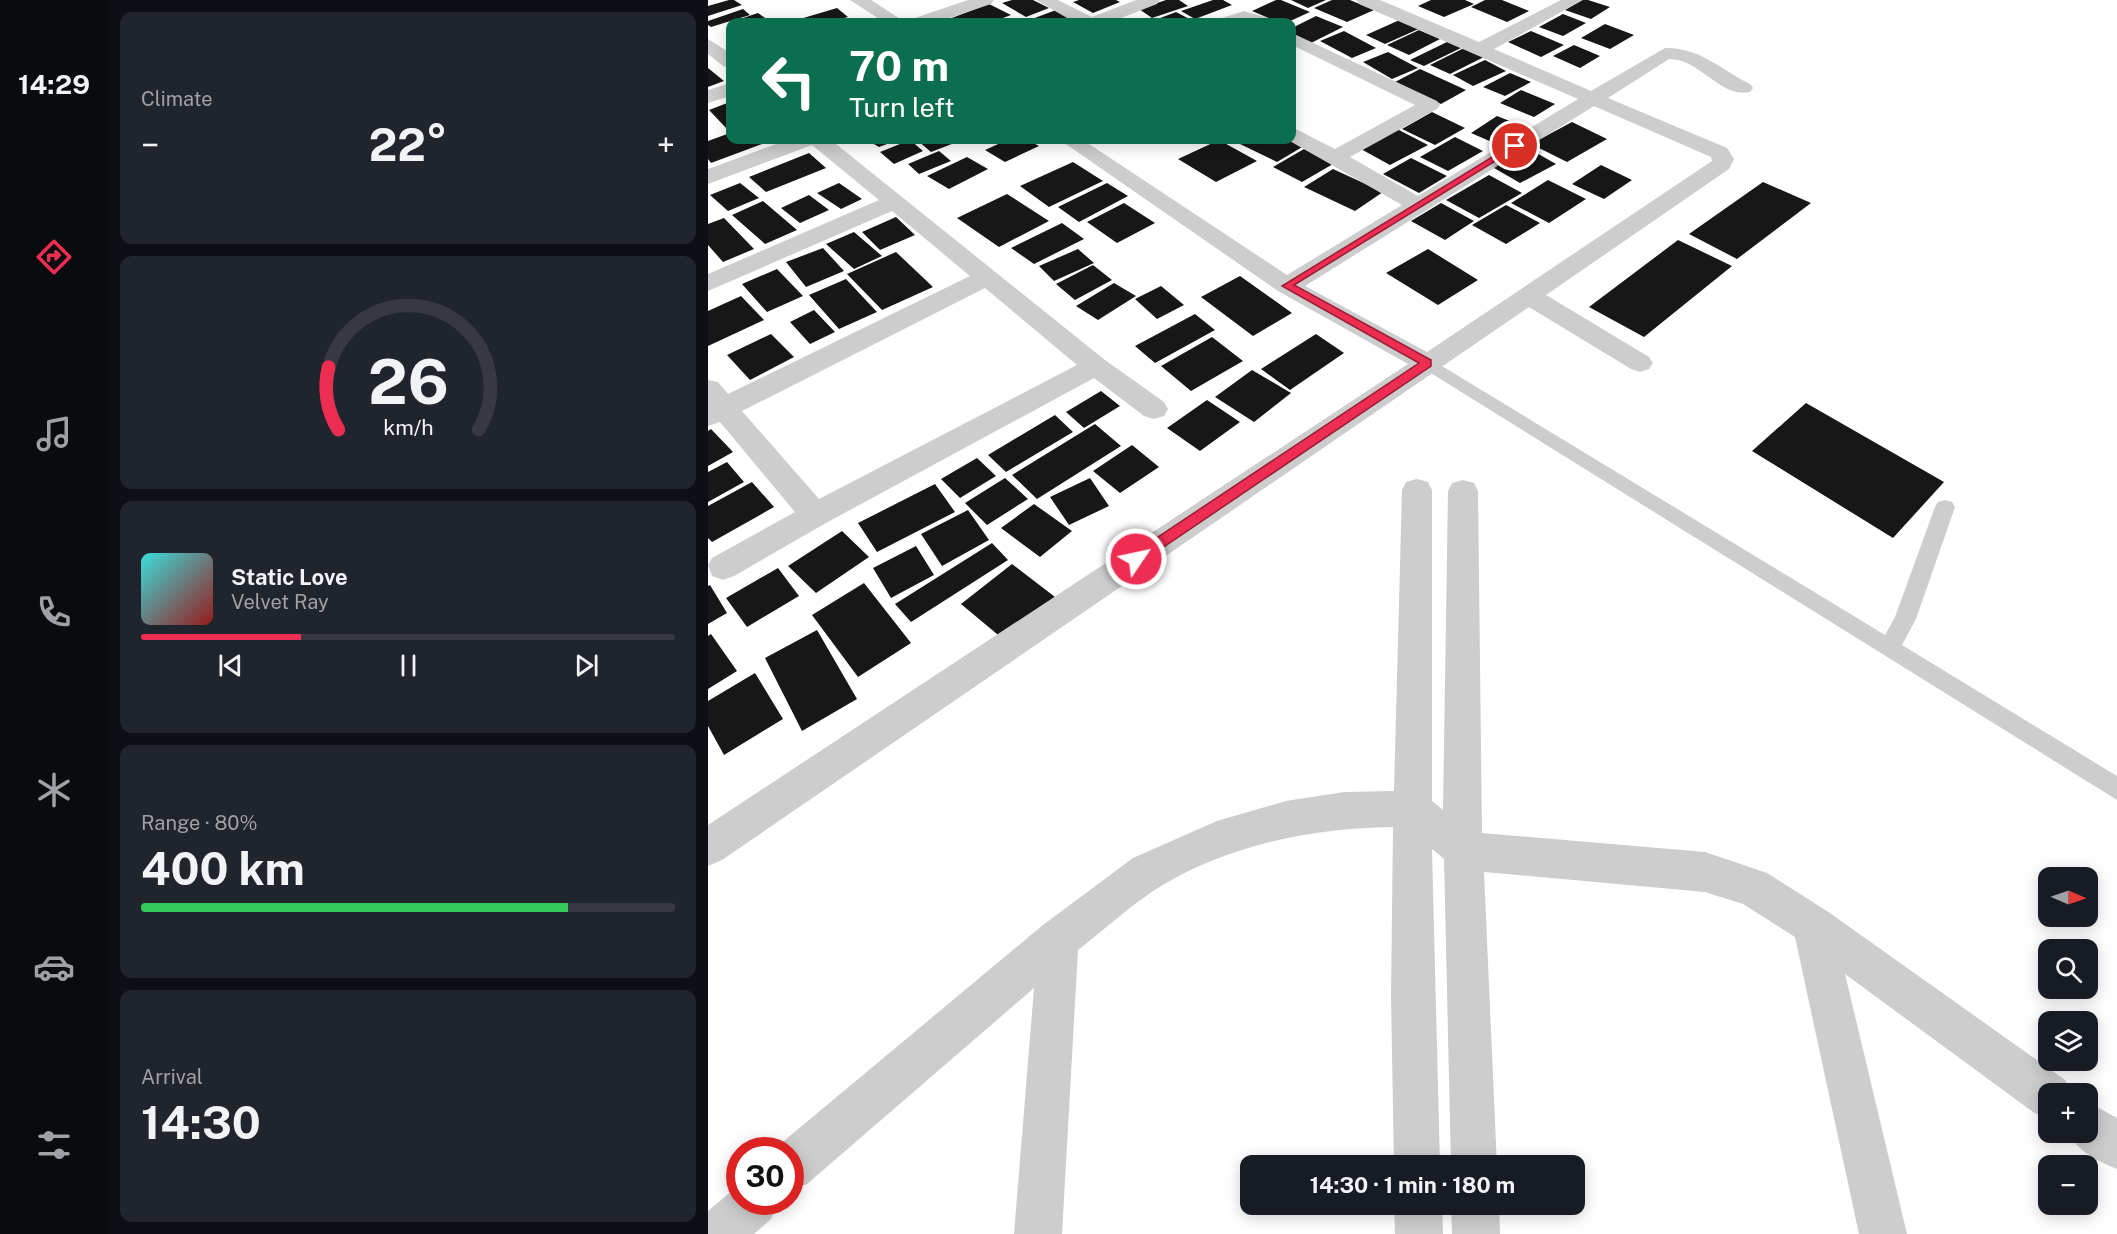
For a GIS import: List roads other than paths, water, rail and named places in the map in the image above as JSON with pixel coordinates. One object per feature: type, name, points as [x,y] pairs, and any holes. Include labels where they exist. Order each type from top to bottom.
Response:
[{"type":"street","points":[[859,0],[889,18]]},
{"type":"street","points":[[933,18],[985,0]]},
{"type":"street","points":[[1045,0],[1079,18]]},
{"type":"street","points":[[1106,18],[1151,0]]},
{"type":"street","points":[[708,847],[1721,164],[1723,159],[1719,153],[1365,0]]},
{"type":"street","points":[[1480,49],[1574,0]]},
{"type":"street","points":[[1394,13],[1412,4]]},
{"type":"street","points":[[1296,40],[1430,105],[1335,157]]},
{"type":"street","points":[[708,45],[726,59]]},
{"type":"street","points":[[1287,286],[1669,53],[1700,60],[1743,88]]},
{"type":"street","points":[[708,97],[726,90]]},
{"type":"street","points":[[1296,135],[1418,205]]},
{"type":"street","points":[[708,177],[795,144]]},
{"type":"street","points":[[824,144],[1096,366],[1154,410]]},
{"type":"street","points":[[1076,144],[1287,286],[1427,363]]},
{"type":"street","points":[[708,283],[896,201]]},
{"type":"street","points":[[815,515],[714,404],[987,277]]},
{"type":"street","points":[[1528,295],[1640,363]]},
{"type":"street","points":[[723,567],[815,515],[1096,366]]},
{"type":"street","points":[[1416,1155],[1413,1083],[1412,809],[1417,490]]},
{"type":"street","points":[[1463,491],[1461,791],[1473,1155]]},
{"type":"street","points":[[804,1155],[1058,940],[1147,872],[1217,840],[1286,819],[1344,810],[1412,809],[1464,851],[1705,872],[1753,887],[1813,925],[2038,1088]]},
{"type":"street","points":[[1813,925],[1883,1234]]},
{"type":"street","points":[[1038,1234],[1058,940]]},
{"type":"street","points":[[2098,1132],[2117,1146]]},
{"type":"street","points":[[718,1234],[739,1215]]},
{"type":"street","points":[[1418,1215],[1419,1234]]},
{"type":"street","points":[[1475,1215],[1476,1234]]},
{"type":"lane","points":[[1427,363],[2117,789]]},
{"type":"lane","points":[[1889,648],[1905,619],[1945,507]]}]
